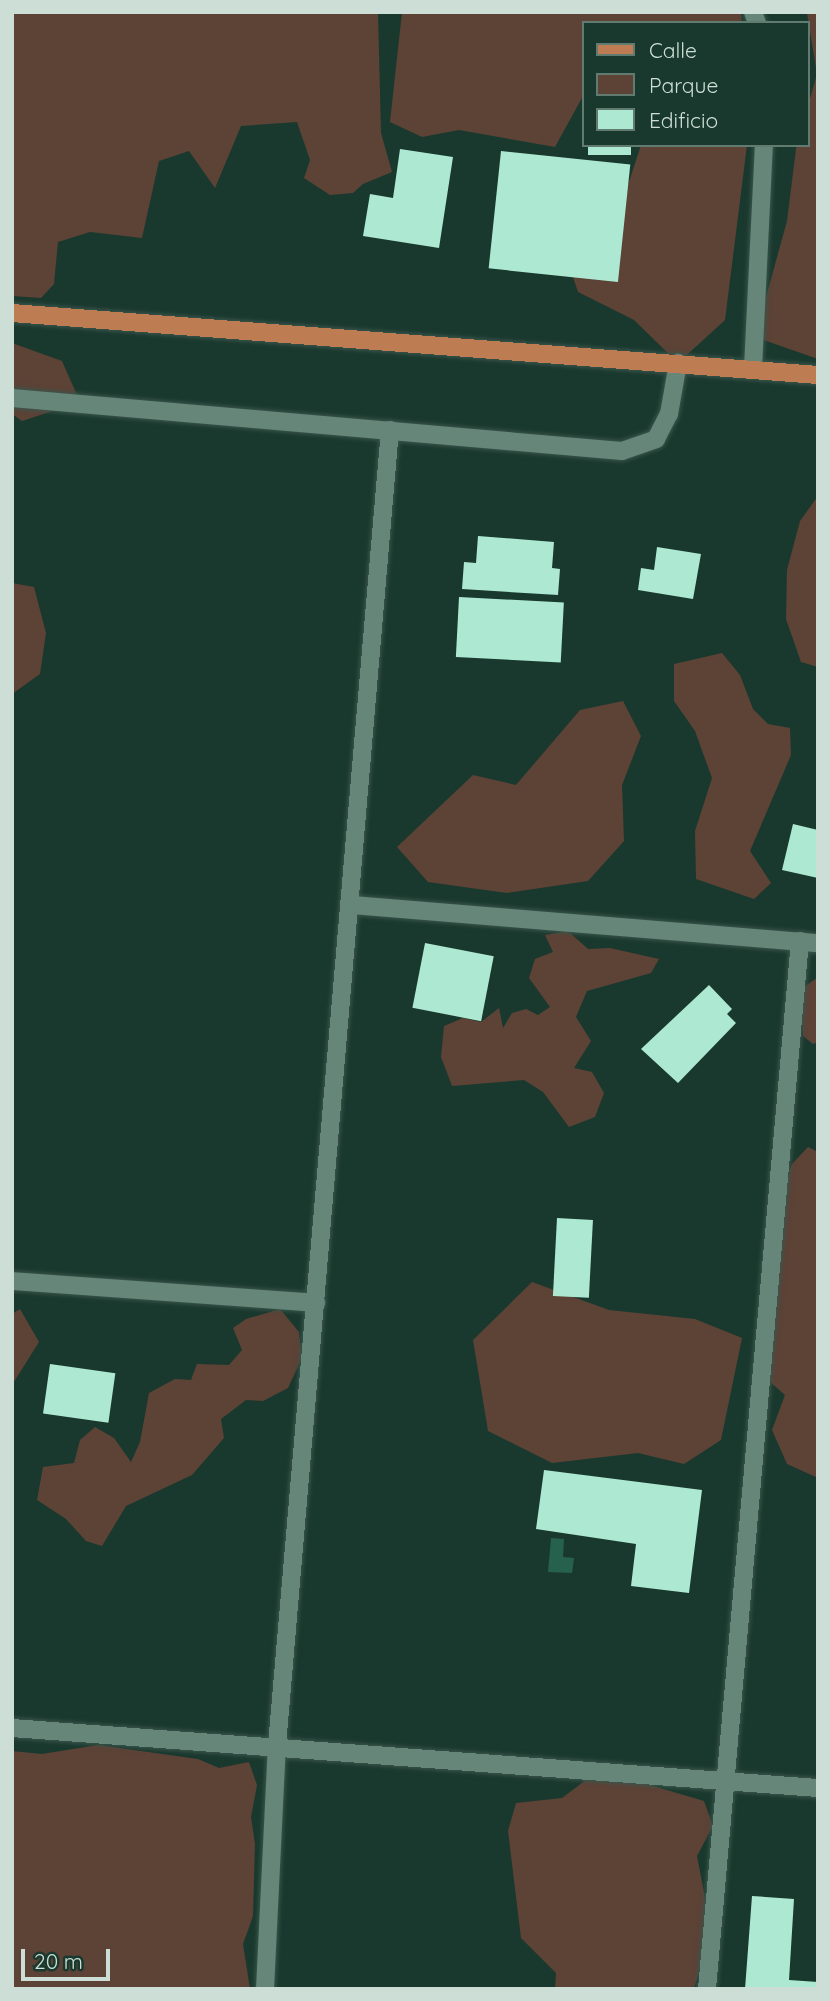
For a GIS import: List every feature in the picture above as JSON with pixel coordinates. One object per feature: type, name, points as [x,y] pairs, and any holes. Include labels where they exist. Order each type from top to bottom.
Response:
[{"type":"main road","points":[[12,313],[818,374]]},
{"type":"street","points":[[753,368],[764,147]]},
{"type":"street","points":[[12,398],[622,451],[656,439],[669,414],[678,363]]},
{"type":"street","points":[[265,1989],[277,1745],[352,905],[390,430]]},
{"type":"street","points":[[352,905],[809,942],[706,1989]]},
{"type":"street","points":[[12,1281],[316,1303]]},
{"type":"street","points":[[12,1728],[277,1745],[818,1788]]},
{"type":"green space","points":[[12,12],[378,12],[381,133],[392,172],[363,184],[353,193],[330,195],[304,178],[310,160],[297,122],[241,126],[215,188],[189,151],[159,161],[142,238],[90,232],[58,242],[54,284],[41,298],[12,296]]},
{"type":"green space","points":[[402,12],[741,12],[742,21],[582,21],[582,98],[555,147],[459,130],[422,137],[390,122]]},
{"type":"green space","points":[[818,12],[818,359],[755,337],[787,221],[797,147],[809,147],[809,102],[817,74],[807,13]]},
{"type":"green space","points":[[640,147],[747,147],[725,320],[678,363],[634,320],[578,292],[568,262],[615,225]]},
{"type":"green space","points":[[12,343],[62,361],[80,402],[22,421],[12,414]]},
{"type":"green space","points":[[818,496],[818,667],[801,662],[786,619],[787,570],[800,521]]},
{"type":"green space","points":[[12,583],[34,587],[46,633],[40,674],[12,694]]},
{"type":"green space","points":[[722,653],[740,675],[753,709],[768,724],[790,728],[791,755],[750,851],[771,883],[754,899],[696,879],[695,831],[712,778],[695,731],[674,701],[674,664]]},
{"type":"green space","points":[[623,701],[641,736],[622,785],[624,841],[588,881],[507,893],[428,882],[397,847],[473,775],[516,785],[580,710]]},
{"type":"green space","points":[[568,931],[588,949],[610,948],[659,959],[651,973],[587,991],[576,1017],[591,1041],[574,1068],[592,1072],[604,1093],[595,1117],[569,1127],[543,1092],[524,1080],[452,1086],[441,1057],[444,1026],[463,1018],[481,1022],[499,1008],[503,1028],[512,1013],[526,1009],[538,1015],[550,1007],[529,978],[535,959],[553,952],[545,935]]},
{"type":"green space","points":[[818,977],[818,1042],[813,1044],[803,1036],[800,990]]},
{"type":"green space","points":[[808,1147],[818,1152],[818,1478],[787,1464],[772,1430],[785,1395],[761,1374],[773,1216],[792,1164]]},
{"type":"green space","points":[[532,1282],[609,1310],[695,1319],[742,1338],[721,1440],[684,1464],[638,1453],[552,1463],[488,1431],[473,1340]]},
{"type":"green space","points":[[20,1309],[39,1342],[12,1385],[12,1314]]},
{"type":"green space","points":[[280,1309],[299,1332],[302,1358],[288,1388],[263,1401],[246,1400],[221,1419],[224,1438],[192,1475],[126,1506],[102,1546],[86,1541],[66,1519],[37,1500],[43,1467],[74,1463],[80,1440],[95,1427],[114,1438],[131,1462],[140,1442],[149,1393],[175,1379],[191,1380],[197,1364],[229,1365],[242,1350],[233,1328],[246,1319]]},
{"type":"green space","points":[[98,1745],[198,1759],[219,1768],[249,1762],[257,1785],[251,1817],[255,1844],[253,1916],[243,1944],[250,1989],[12,1989],[12,1751],[42,1754]]},
{"type":"green space","points":[[599,1770],[704,1801],[713,1826],[697,1856],[711,1929],[694,1989],[555,1989],[556,1973],[521,1938],[508,1831],[516,1803],[562,1798]]},
{"type":"shaded area","points":[[551,1538],[564,1539],[563,1557],[574,1558],[572,1573],[548,1572]]},
{"type":"building","points":[[588,147],[631,147],[631,155],[588,155]]},
{"type":"building","points":[[400,149],[453,157],[439,248],[363,236],[370,194],[393,198]]},
{"type":"building","points":[[501,151],[630,165],[618,282],[489,268]]},
{"type":"building","points":[[478,536],[554,542],[552,568],[560,569],[558,595],[462,589],[464,562],[476,563]]},
{"type":"building","points":[[657,547],[701,554],[693,599],[638,590],[641,568],[654,570]]},
{"type":"building","points":[[459,597],[564,602],[561,662],[456,657]]},
{"type":"building","points":[[793,824],[818,830],[818,878],[782,870]]},
{"type":"building","points":[[425,943],[494,956],[481,1021],[412,1008]]},
{"type":"building","points":[[709,985],[732,1009],[727,1014],[736,1023],[678,1083],[641,1049]]},
{"type":"building","points":[[557,1218],[593,1220],[589,1298],[553,1296]]},
{"type":"building","points":[[50,1364],[115,1373],[108,1423],[43,1414]]},
{"type":"building","points":[[544,1470],[702,1490],[689,1593],[631,1586],[636,1544],[536,1529]]},
{"type":"building","points":[[752,1896],[794,1899],[789,1980],[818,1982],[818,1989],[745,1989]]}]
